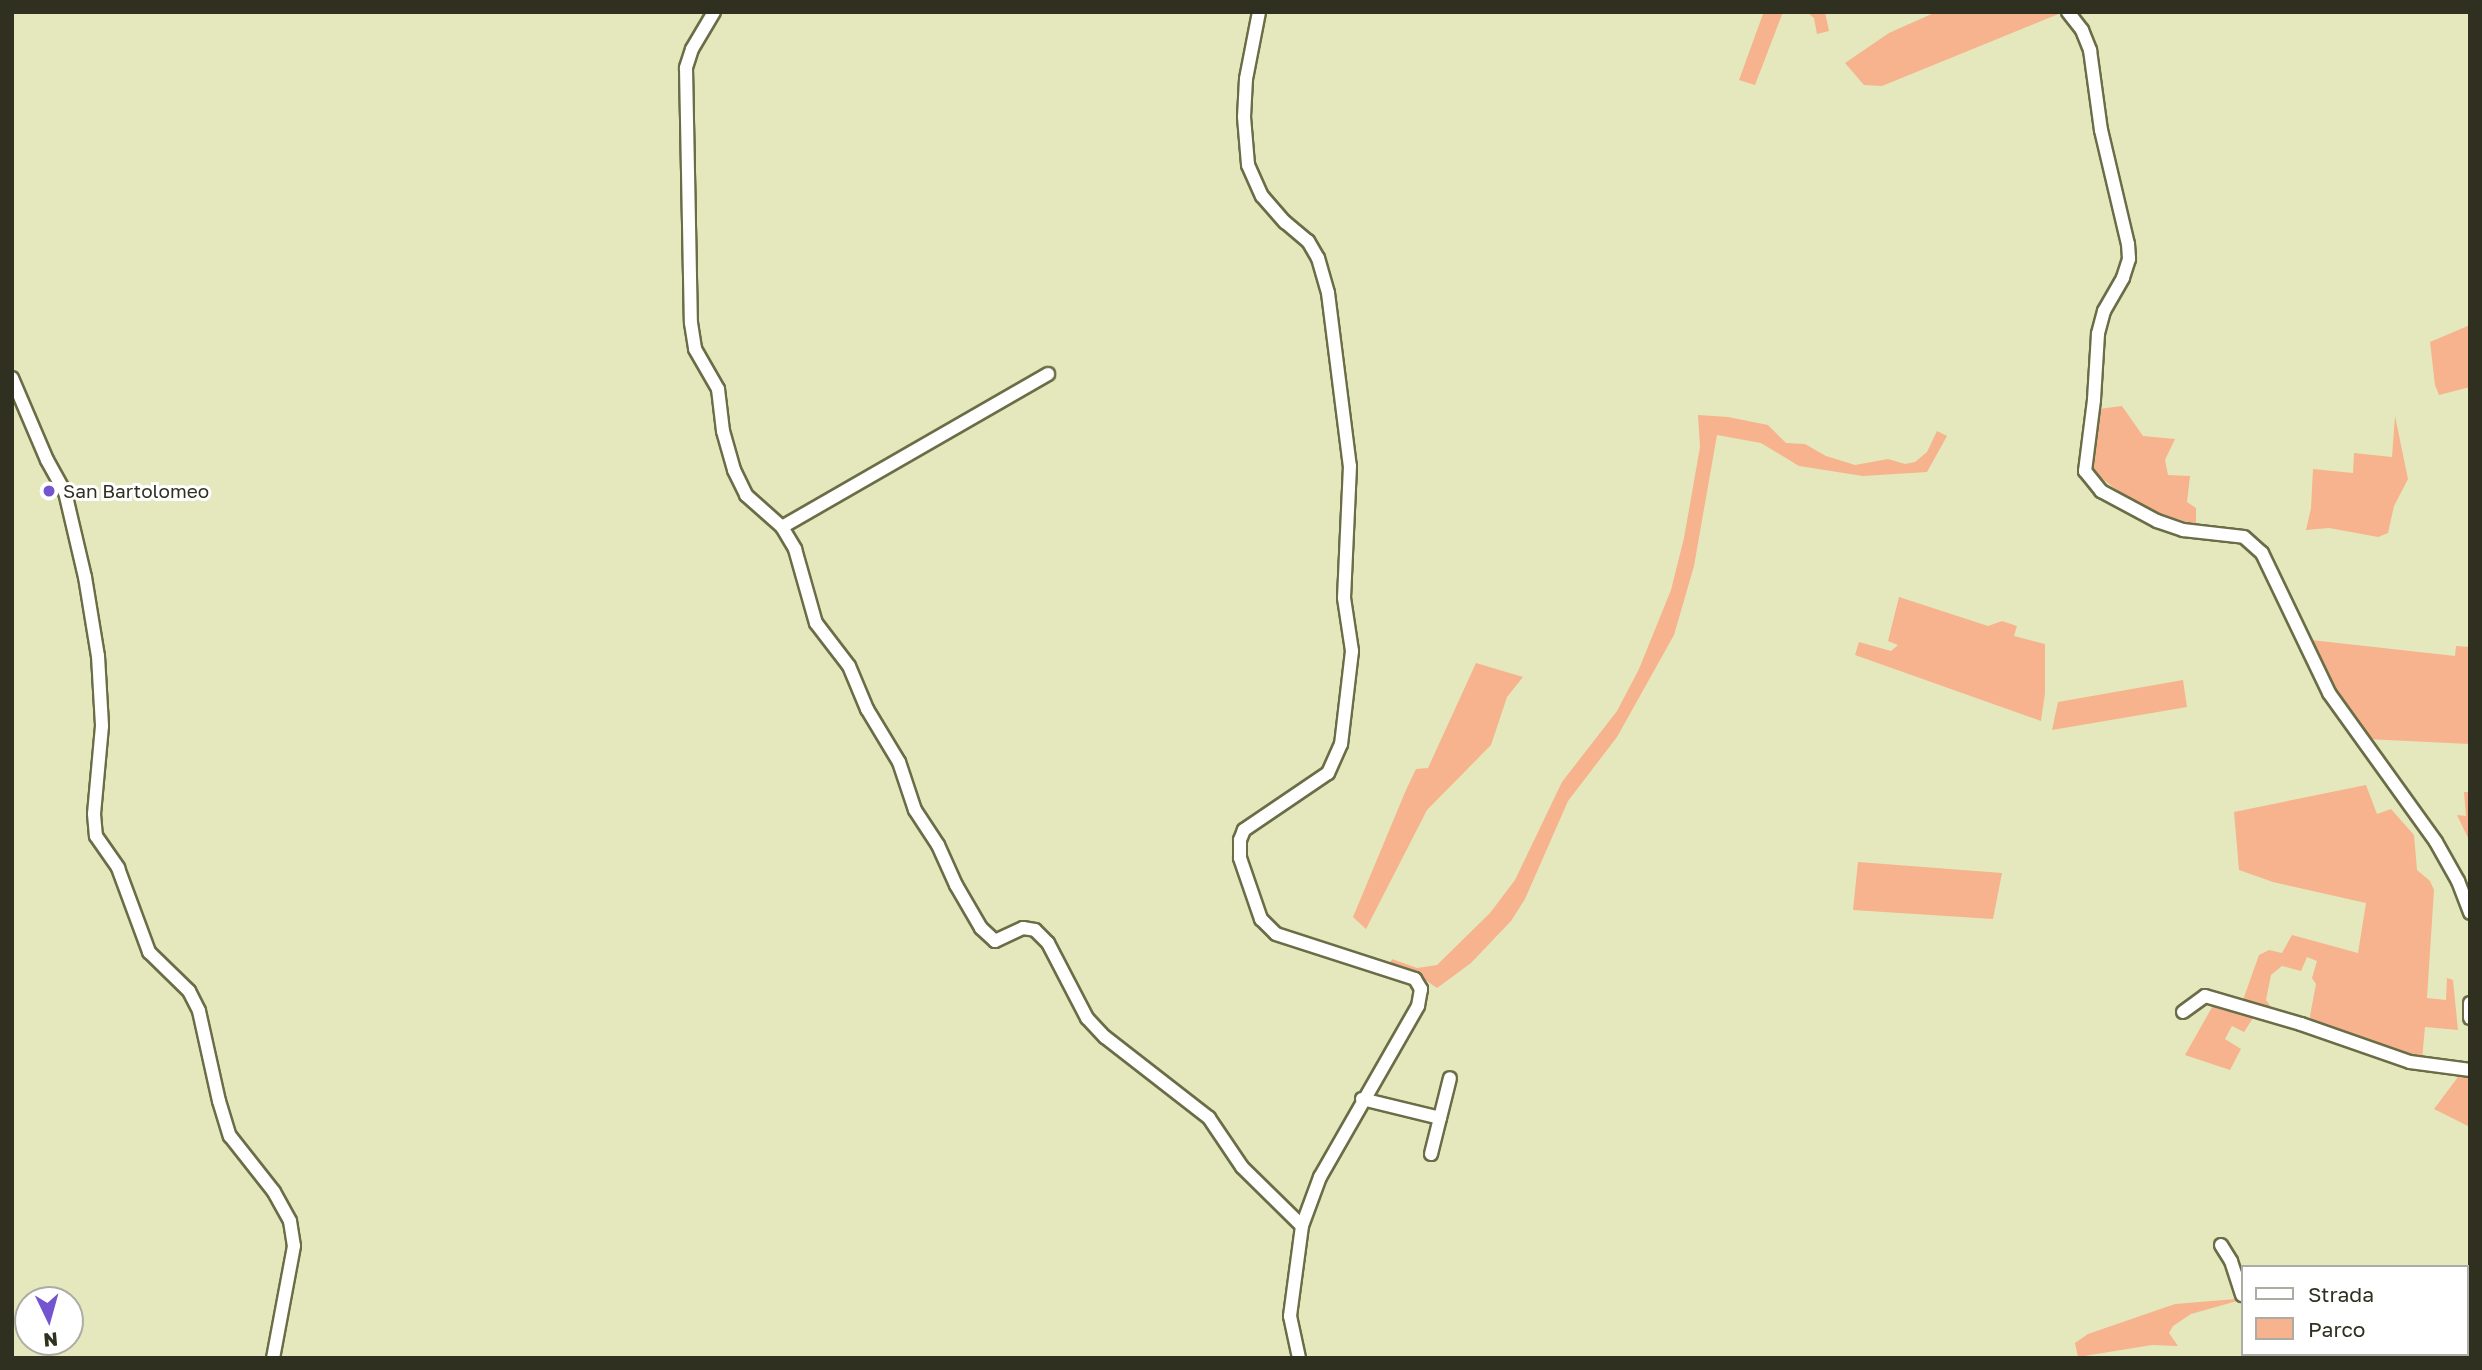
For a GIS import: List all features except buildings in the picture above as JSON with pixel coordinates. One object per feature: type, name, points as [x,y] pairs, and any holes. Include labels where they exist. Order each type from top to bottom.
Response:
[{"type":"street","points":[[714,12],[692,49],[686,68],[691,323],[695,349],[718,389],[723,431],[734,470],[746,495],[782,527],[795,549],[816,623],[849,666],[867,709],[900,762],[915,810],[939,845],[956,885],[981,928],[995,941],[1023,928],[1035,930],[1048,943],[1087,1018],[1105,1037],[1209,1118],[1242,1167],[1302,1226]]},
{"type":"street","points":[[1259,12],[1246,79],[1244,117],[1248,165],[1262,196],[1284,222],[1308,242],[1318,258],[1328,293],[1350,466],[1344,598],[1352,651],[1341,744],[1328,773],[1244,830],[1240,840],[1240,858],[1261,919],[1276,934],[1415,979],[1421,989],[1418,1006],[1362,1099],[1320,1177],[1302,1226],[1290,1316],[1299,1358]]},
{"type":"street","points":[[2068,12],[2082,30],[2090,50],[2101,130],[2129,251],[2123,278],[2104,311],[2098,334],[2094,400],[2085,471],[2101,491],[2157,521],[2183,530],[2244,537],[2262,553],[2329,693],[2436,842],[2458,881],[2470,913]]},
{"type":"street","points":[[782,527],[1048,374]]},
{"type":"street","points":[[12,378],[47,460],[65,492],[88,589],[98,656],[102,726],[94,814],[96,836],[118,868],[149,952],[189,991],[199,1011],[219,1101],[230,1136],[248,1163],[274,1192],[290,1221],[294,1246],[273,1358]]},
{"type":"street","points":[[2183,1012],[2205,996],[2301,1024],[2410,1062],[2470,1070]]},
{"type":"street","points":[[2470,1003],[2470,1018]]},
{"type":"street","points":[[1431,1154],[1450,1077]]},
{"type":"street","points":[[1362,1099],[1440,1118]]},
{"type":"street","points":[[2221,1245],[2231,1261],[2240,1289]]},
{"type":"green space","points":[[1758,12],[1783,12],[1755,85],[1739,80],[1763,14]]},
{"type":"green space","points":[[1807,12],[1825,12],[1829,31],[1817,34],[1814,18]]},
{"type":"green space","points":[[1936,12],[2061,13],[1882,86],[1864,85],[1845,63],[1889,33]]},
{"type":"green space","points":[[2470,325],[2470,387],[2439,395],[2435,385],[2430,342]]},
{"type":"green space","points":[[2122,406],[2143,436],[2175,439],[2165,460],[2168,475],[2190,476],[2187,502],[2196,508],[2196,525],[2153,511],[2122,494],[2096,474],[2093,469],[2099,409]]},
{"type":"green space","points":[[1698,415],[1728,417],[1768,425],[1786,443],[1805,444],[1826,456],[1855,465],[1888,459],[1905,464],[1915,462],[1927,452],[1937,431],[1947,436],[1927,472],[1863,476],[1799,466],[1761,443],[1717,435],[1694,566],[1674,635],[1617,737],[1568,801],[1525,899],[1511,921],[1471,963],[1437,988],[1418,975],[1389,965],[1392,959],[1417,968],[1437,965],[1490,913],[1515,880],[1562,782],[1617,711],[1639,669],[1671,590],[1684,538],[1700,447]]},
{"type":"green space","points":[[2395,416],[2408,479],[2394,506],[2388,533],[2378,537],[2329,528],[2306,530],[2311,508],[2313,469],[2353,473],[2354,453],[2392,457]]},
{"type":"green space","points":[[1899,597],[1988,626],[2002,621],[2017,626],[2014,636],[2045,644],[2045,693],[2041,721],[1855,655],[1859,642],[1891,651],[1898,645],[1888,641]]},
{"type":"green space","points":[[2311,640],[2455,656],[2456,646],[2470,647],[2470,744],[2366,739],[2333,691]]},
{"type":"green space","points":[[1476,663],[1523,677],[1507,697],[1491,745],[1427,810],[1366,929],[1353,917],[1416,769],[1428,768]]},
{"type":"green space","points":[[2183,680],[2187,707],[2052,730],[2058,702]]},
{"type":"green space","points":[[2366,785],[2377,814],[2391,809],[2414,835],[2417,870],[2430,881],[2434,890],[2427,998],[2446,1000],[2447,978],[2453,980],[2458,1030],[2425,1027],[2422,1059],[2312,1024],[2310,1016],[2316,984],[2312,978],[2317,961],[2307,957],[2301,971],[2282,966],[2271,975],[2266,1000],[2274,1011],[2243,1000],[2259,955],[2269,950],[2282,953],[2292,935],[2358,953],[2366,903],[2273,882],[2239,870],[2234,812]]},
{"type":"green space","points":[[2464,792],[2470,792],[2470,842],[2457,815],[2466,816]]},
{"type":"green space","points":[[1858,862],[2002,873],[1993,919],[1853,910]]},
{"type":"green space","points":[[2215,1002],[2255,1015],[2244,1032],[2232,1026],[2225,1039],[2241,1049],[2230,1070],[2185,1055]]},
{"type":"green space","points":[[2461,1073],[2470,1074],[2470,1127],[2434,1109]]},
{"type":"green space","points":[[2237,1301],[2191,1314],[2173,1326],[2169,1333],[2178,1346],[2152,1345],[2078,1357],[2075,1343],[2088,1334],[2175,1304]]},
{"type":"place","name":"San Bartolomeo","points":[[49,491]]}]
